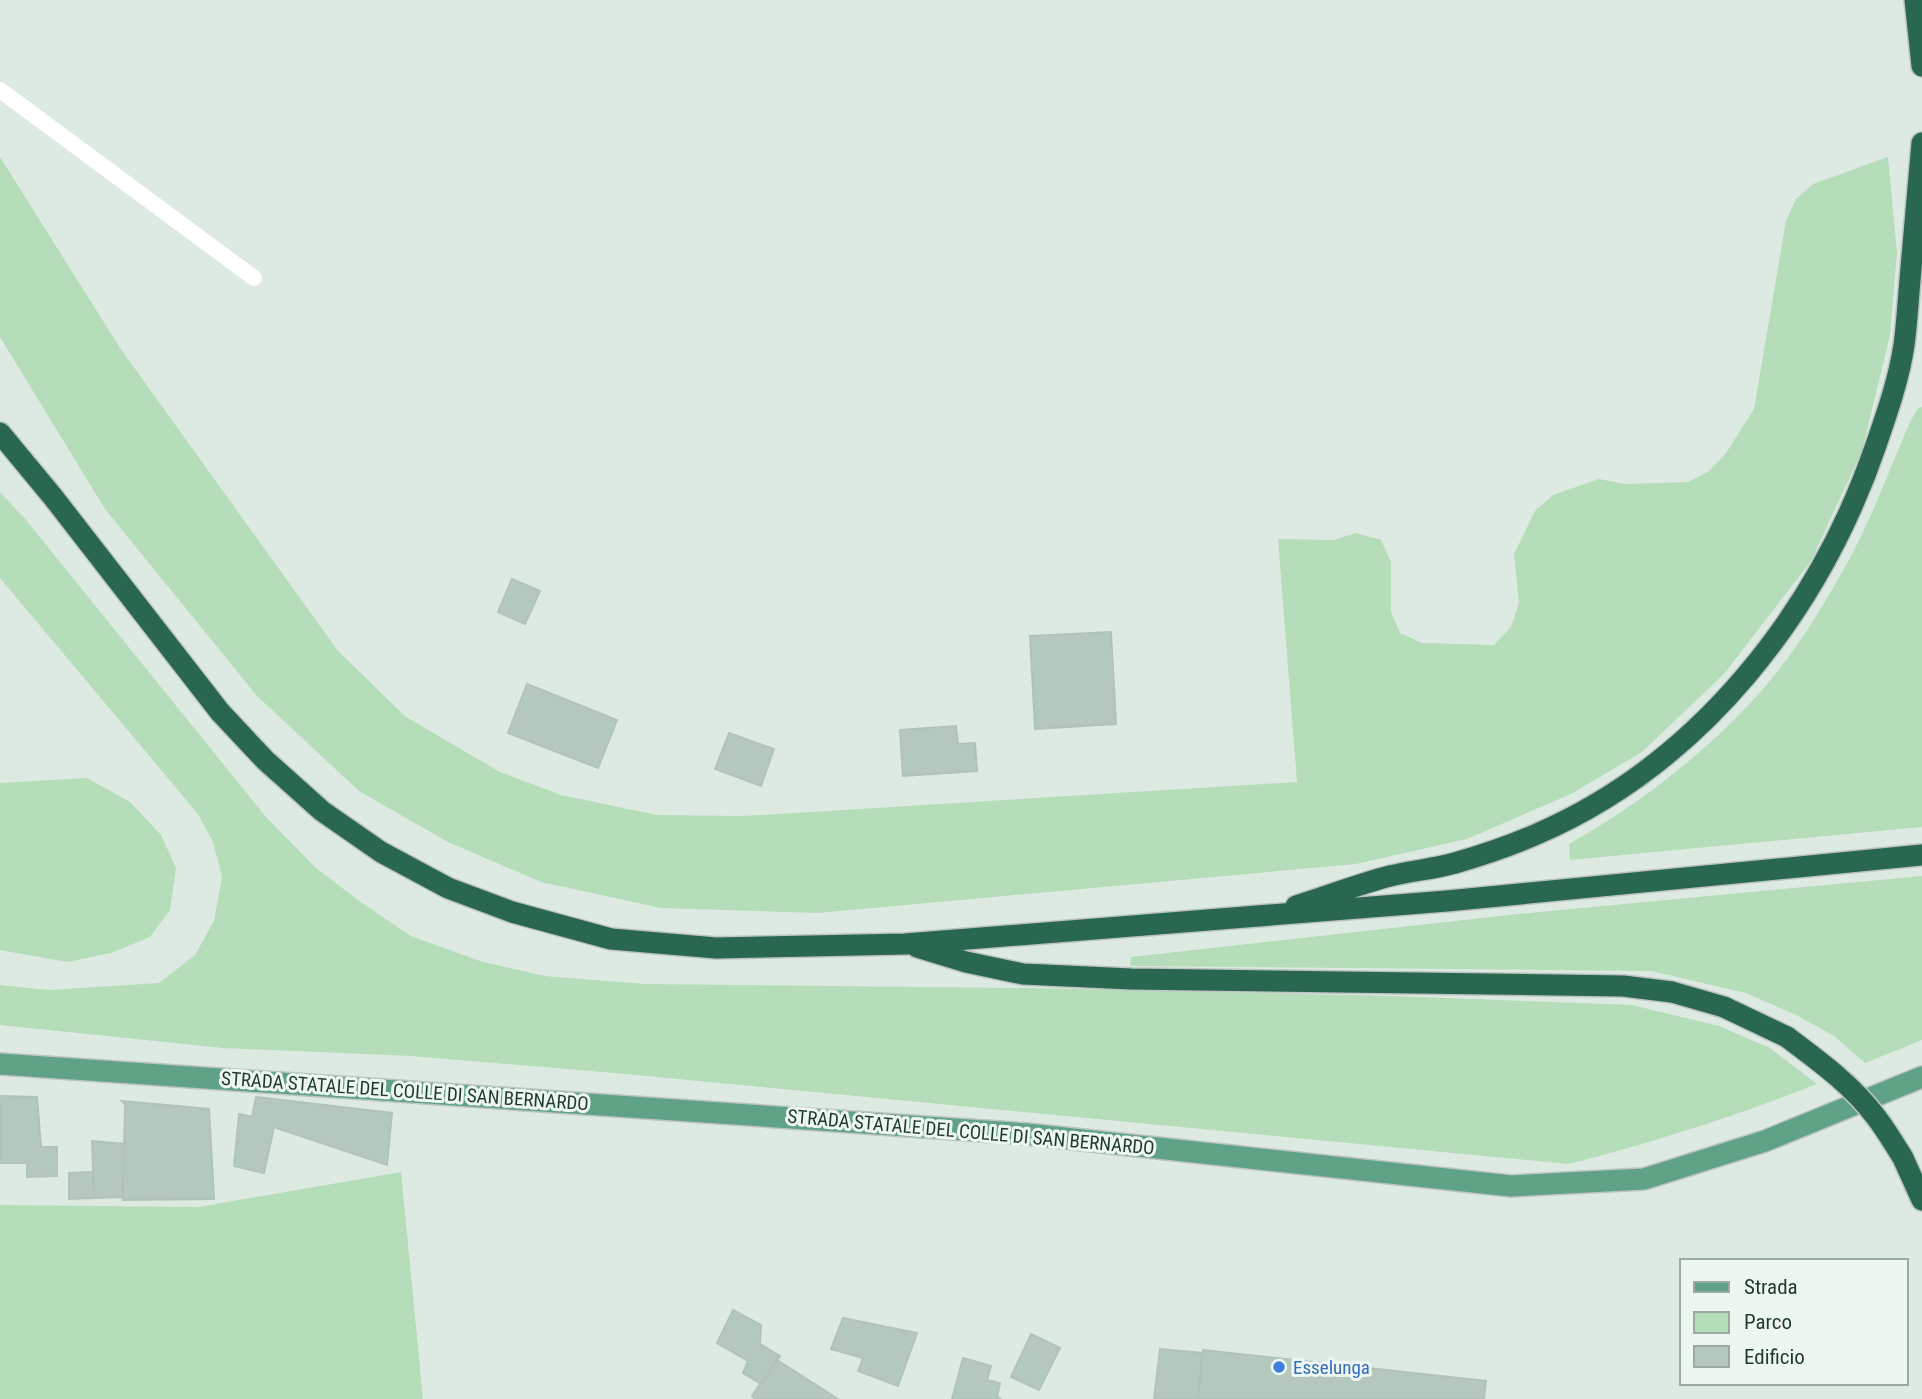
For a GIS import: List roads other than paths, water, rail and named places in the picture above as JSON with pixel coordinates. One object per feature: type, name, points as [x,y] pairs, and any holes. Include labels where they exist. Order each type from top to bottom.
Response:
[{"type":"highway","points":[[1915,0],[1922,66]]},
{"type":"highway","points":[[1258,918],[1391,876],[1493,852],[1583,811],[1644,772],[1686,738],[1754,667],[1824,566],[1864,480],[1894,390],[1904,345],[1922,143]]},
{"type":"highway","points":[[0,433],[220,712],[265,760],[322,811],[381,852],[448,888],[512,912],[611,939],[716,948],[905,944],[1258,918],[1922,855]]},
{"type":"highway","points":[[905,944],[966,962],[1023,974],[1131,979],[1623,986],[1672,992],[1724,1007],[1787,1037],[1820,1062],[1848,1086],[1876,1117],[1903,1158],[1922,1200]]},
{"type":"main road","name":"STRADA STATALE DEL COLLE DI SAN BERNARDO","points":[[0,1064],[1027,1133],[1511,1186],[1644,1179],[1765,1141],[1922,1077]]},
{"type":"lane","points":[[0,90],[254,278]]},
{"type":"place","name":"Esselunga","points":[[1279,1367]]}]
